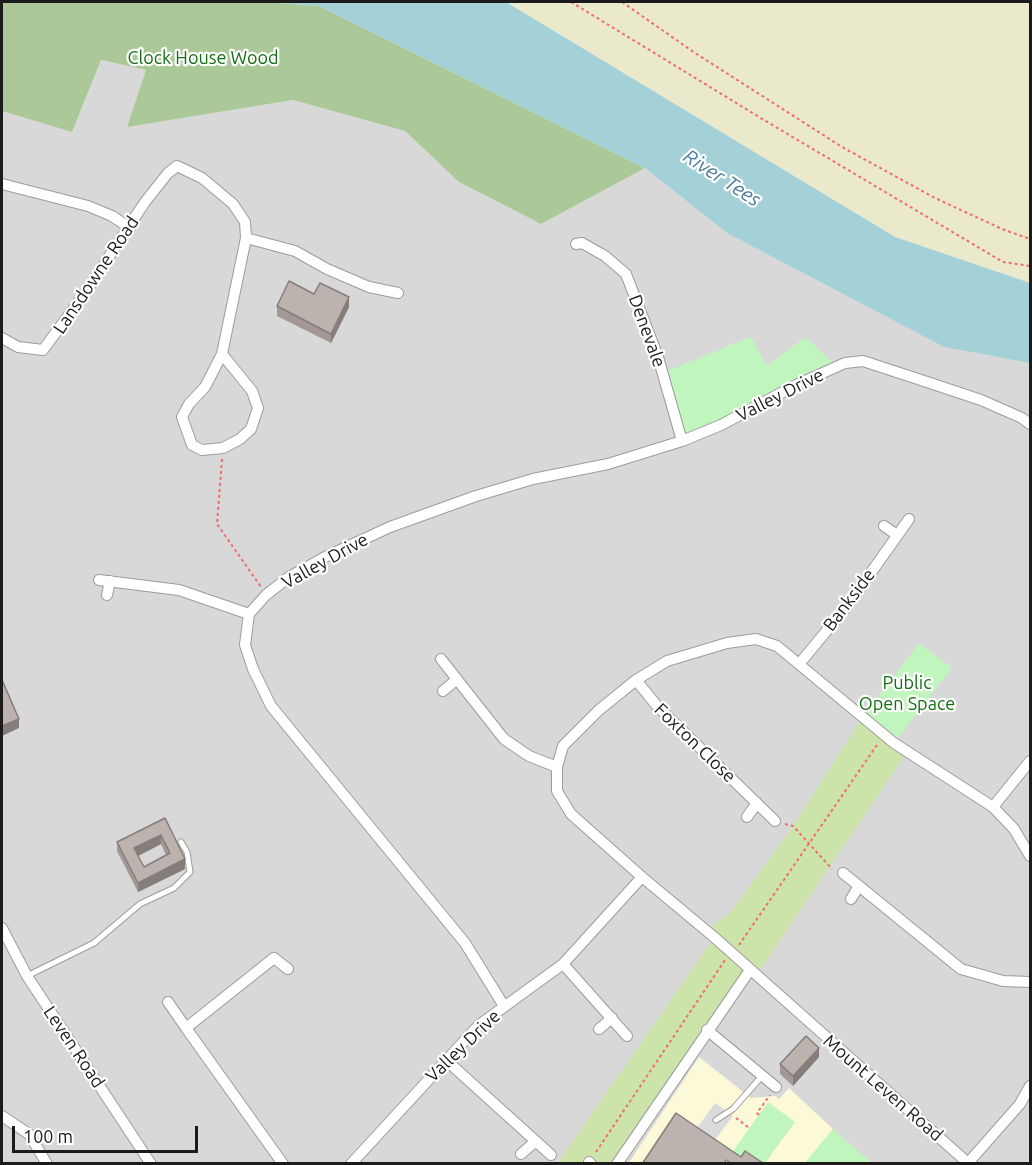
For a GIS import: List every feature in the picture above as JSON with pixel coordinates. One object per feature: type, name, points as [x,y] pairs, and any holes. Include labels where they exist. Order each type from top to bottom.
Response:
[{"type":"street","name":"Lansdowne Road","points":[[2,338],[18,347],[43,350],[56,335],[130,228],[145,202],[168,173],[177,166],[202,178],[233,204],[245,222],[246,238]]},
{"type":"street","points":[[2,184],[88,206],[112,216],[130,228]]},
{"type":"street","points":[[222,354],[252,391],[258,408],[251,429],[223,448],[202,450],[192,445],[182,417],[189,404],[205,387],[222,354],[246,238],[295,251],[327,269],[369,287],[394,292],[394,280]]},
{"type":"street","name":"Denevale","points":[[578,247],[605,256],[626,274],[658,357],[682,441]]},
{"type":"street","name":"Valley Drive","points":[[354,1162],[446,1060],[504,1006],[465,943],[271,706],[253,669],[245,645],[249,614],[266,595],[289,577],[325,557],[390,527],[476,496],[533,479],[608,464],[682,441],[845,363],[863,361],[981,400],[1022,418],[1030,424]]},
{"type":"street","name":"Bankside","points":[[800,663],[848,605],[909,519]]},
{"type":"street","points":[[884,526],[897,535]]},
{"type":"street","points":[[107,595],[104,580],[180,590],[249,614]]},
{"type":"street","points":[[441,659],[456,681],[504,739],[529,756],[557,767],[563,746],[600,710],[636,680],[667,661],[727,644],[756,639],[777,646],[800,663],[861,718],[894,743],[993,807],[1014,829],[1030,856]]},
{"type":"street","name":"Foxton Close","points":[[636,680],[657,706],[775,821]]},
{"type":"street","points":[[443,691],[456,681]]},
{"type":"street","points":[[993,807],[1030,761]]},
{"type":"street","name":"Mount Leven Road","points":[[557,767],[557,791],[571,814],[714,937],[969,1163],[1020,1104],[1030,1086]]},
{"type":"street","points":[[747,817],[757,803]]},
{"type":"street","points":[[843,873],[961,969],[1003,981],[1030,982]]},
{"type":"street","points":[[504,1006],[563,964],[642,877]]},
{"type":"street","points":[[851,899],[859,886]]},
{"type":"street","name":"Leven Road","points":[[2,928],[27,976],[151,1164]]},
{"type":"street","points":[[186,1028],[274,958],[288,969]]},
{"type":"street","points":[[563,964],[627,1036]]},
{"type":"street","points":[[617,1164],[750,970]]},
{"type":"street","points":[[168,1002],[282,1164]]},
{"type":"street","points":[[599,1029],[612,1018]]},
{"type":"street","points":[[707,1030],[776,1088]]},
{"type":"street","points":[[446,1060],[551,1155]]},
{"type":"street","points":[[2,1116],[29,1134],[47,1164]]},
{"type":"street","points":[[521,1154],[536,1141]]},
{"type":"lane","points":[[27,976],[94,943],[140,904],[174,888],[190,872],[188,852],[181,842]]},
{"type":"lane","points":[[716,1120],[733,1110],[762,1076]]},
{"type":"path","points":[[571,2],[1003,262],[1030,266]]},
{"type":"path","points":[[622,2],[842,147],[935,198],[1002,229],[1030,239]]},
{"type":"path","points":[[223,448],[217,524],[266,595]]},
{"type":"path","points":[[775,821],[793,826],[831,868],[843,873]]},
{"type":"path","points":[[759,1115],[757,1113],[776,1088]]},
{"type":"path","points":[[729,1112],[750,1128]]},
{"type":"shaded area","points":[[101,60],[146,70],[127,127],[293,100],[405,131],[459,182],[541,224],[645,168],[727,233],[944,347],[1030,363],[1030,1163],[2,1163],[2,111],[72,132]]},
{"type":"shaded area","points":[[699,1057],[751,1098],[775,1096],[779,1099],[789,1088],[833,1129],[805,1163],[628,1164]]},
{"type":"shaded area","points":[[715,1103],[733,1116],[711,1145],[694,1132]]},
{"type":"green space","name":"Clock House Wood","points":[[2,2],[264,2],[319,6],[645,168],[541,224],[459,182],[405,131],[293,100],[127,127],[146,70],[101,60],[72,132],[2,111]]},
{"type":"green space","points":[[506,2],[1030,2],[1030,283],[895,237]]},
{"type":"green space","points":[[751,337],[767,366],[805,337],[837,366],[682,441],[662,373]]},
{"type":"green space","name":"Public Open Space","points":[[919,643],[952,668],[894,743],[862,718]]},
{"type":"green space","points":[[862,718],[907,752],[756,976],[750,971],[619,1163],[557,1164],[714,938],[707,931],[732,911],[793,826]]},
{"type":"green space","points":[[768,1102],[795,1122],[765,1163],[744,1163],[731,1154]]},
{"type":"green space","points":[[833,1129],[872,1163],[805,1163]]},
{"type":"water","name":"River Tees","points":[[264,2],[506,2],[895,237],[1030,283],[1030,363],[944,347],[727,233],[645,168],[319,6]]},
{"type":"building","points":[[289,281],[314,294],[320,283],[349,297],[331,334],[277,306]]},
{"type":"building","points":[[2,680],[19,719],[2,726]]},
{"type":"building","points":[[165,818],[185,859],[138,883],[117,842]],"holes":[[[161,835],[170,853],[144,867],[134,848]]]},
{"type":"building","points":[[806,1036],[819,1048],[793,1076],[780,1064]]},
{"type":"building","points":[[676,1113],[741,1157],[745,1151],[763,1163],[732,1164],[726,1160],[724,1164],[642,1164]]}]
